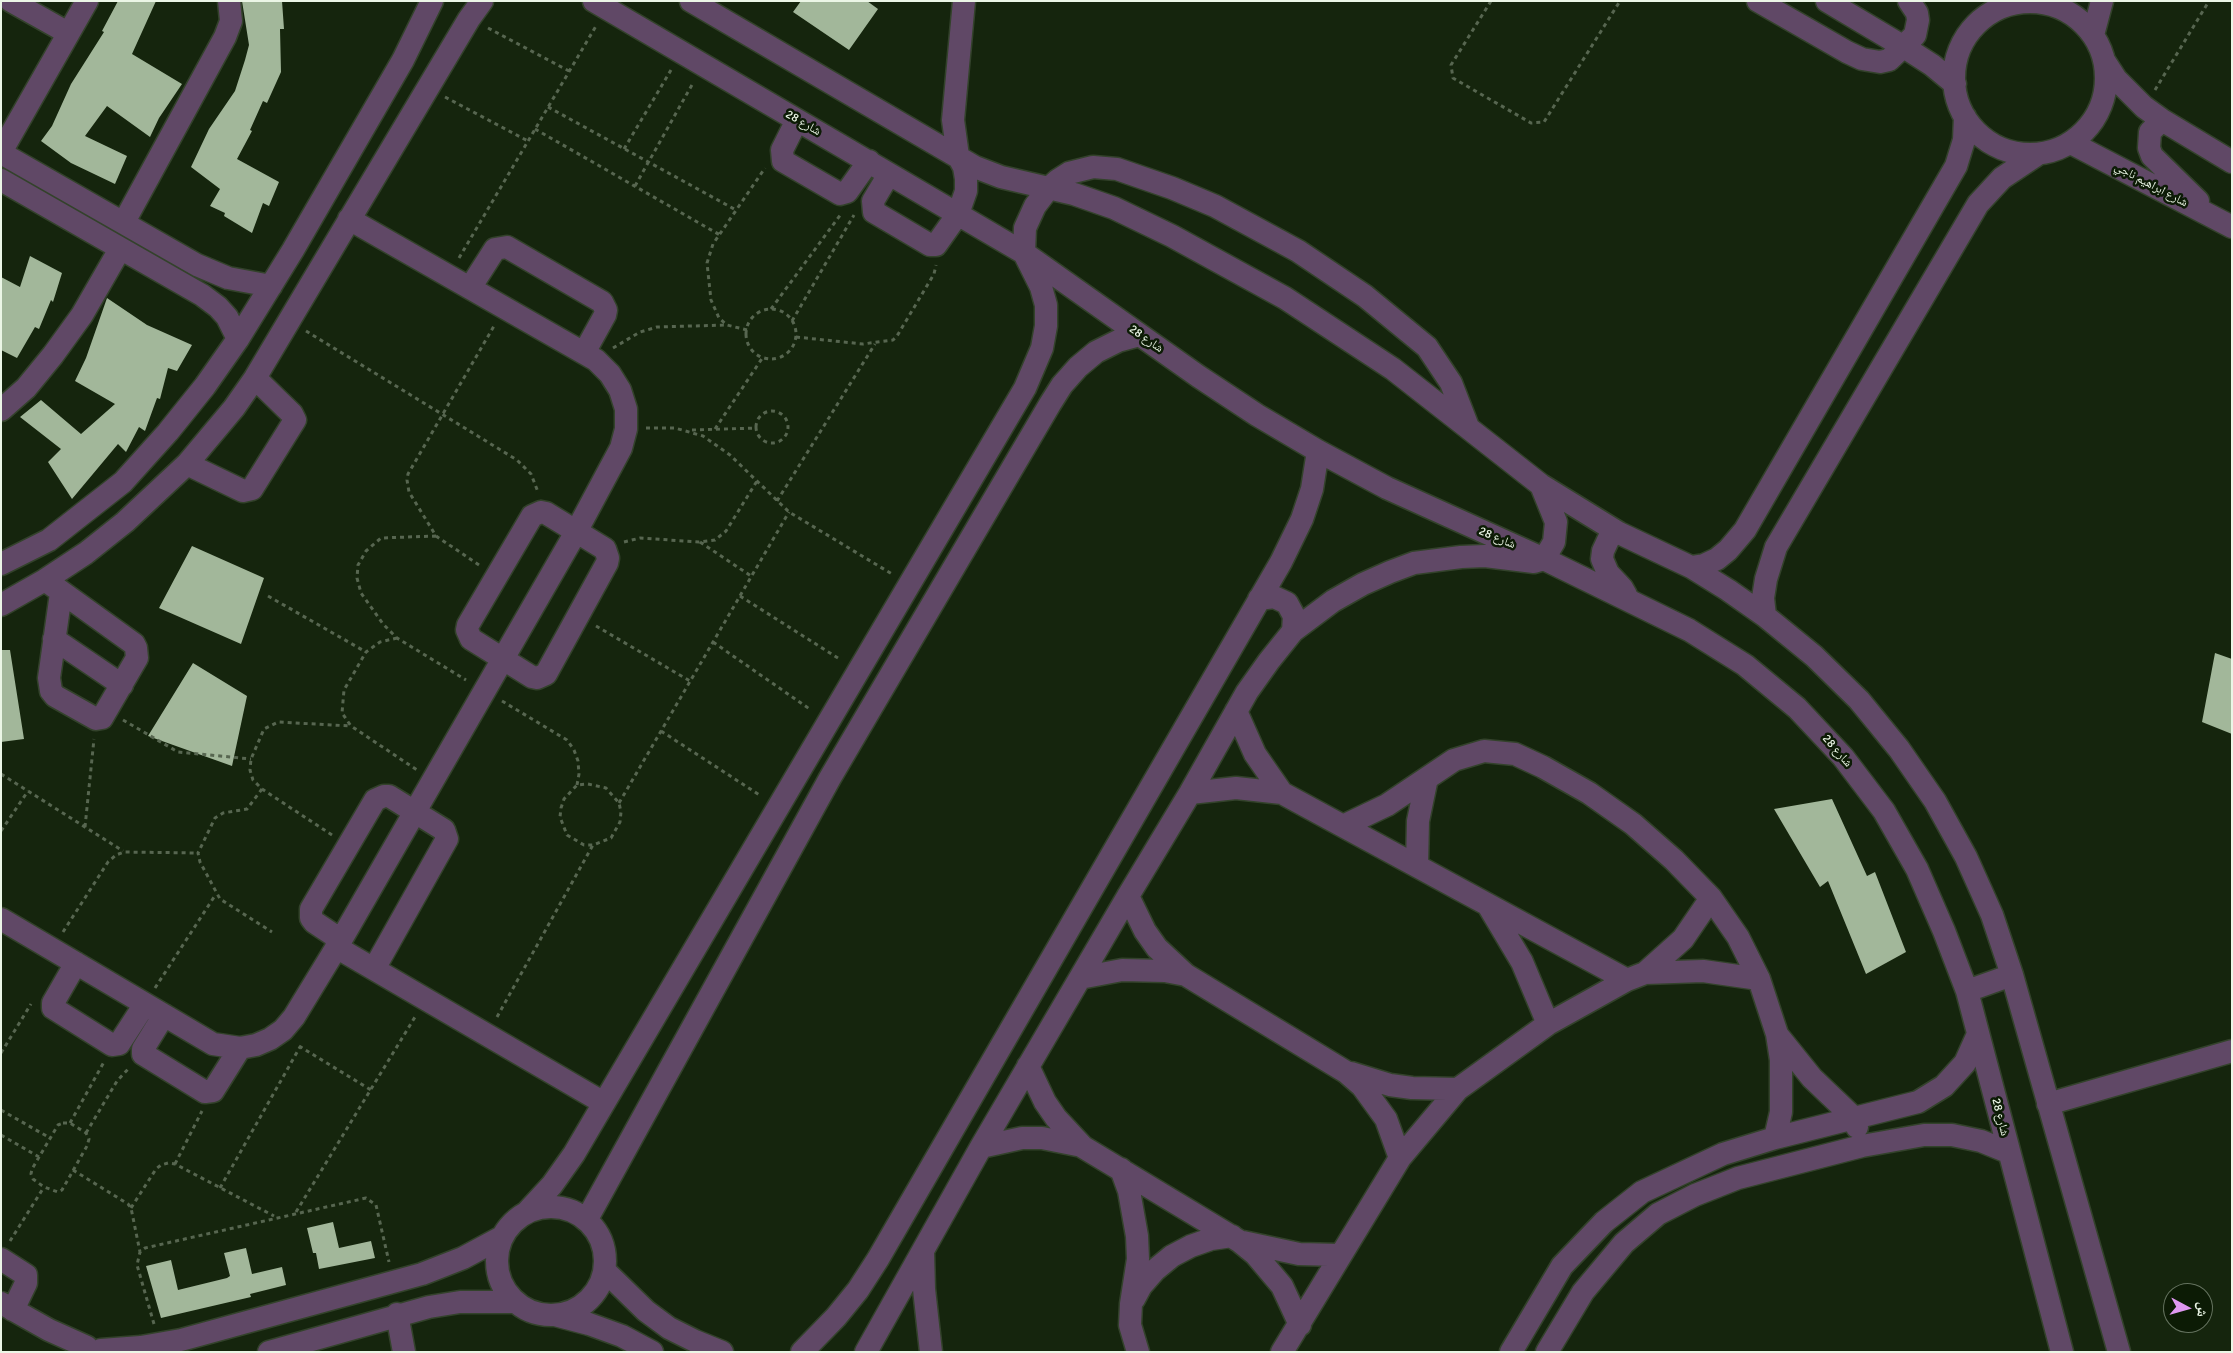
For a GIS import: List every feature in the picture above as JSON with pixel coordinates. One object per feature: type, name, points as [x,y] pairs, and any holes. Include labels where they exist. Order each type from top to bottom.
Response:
[{"type":"street","points":[[11,1],[68,33]]},
{"type":"street","points":[[87,1],[1,153],[215,274],[271,286]]},
{"type":"street","points":[[124,222],[225,38],[230,21],[229,1]]},
{"type":"street","points":[[1,564],[49,540],[123,482],[187,410],[238,339],[271,286],[403,60],[432,1]]},
{"type":"street","points":[[691,1],[976,166],[1001,177],[1074,194],[1114,208],[1229,266],[1348,338],[1393,369],[1541,485],[1619,533],[1691,567],[1764,616],[1814,656],[1859,700],[1935,801],[1966,857],[1992,915],[2012,975],[2119,1352]]},
{"type":"street","points":[[889,174],[872,204],[874,212],[933,245],[938,243],[958,214],[965,197],[966,179],[964,167],[958,156],[953,106],[964,1]]},
{"type":"street","points":[[1758,1],[1847,52],[1862,59],[1880,62],[1889,60],[1915,36],[1918,28],[1917,13],[1909,1]]},
{"type":"street","points":[[1827,1],[1932,65],[1955,84]]},
{"type":"street","points":[[1976,1],[2002,8]]},
{"type":"street","points":[[2093,35],[2102,1]]},
{"type":"street","points":[[2038,154],[2004,149],[1989,142],[1965,117],[1958,101],[1955,84],[1956,65],[1962,46],[1971,30],[1985,17],[2002,8],[2025,2],[2044,3],[2063,9],[2080,20],[2093,35],[2105,62],[2125,89],[2153,114],[2232,162]]},
{"type":"street","name":"شارع 28","points":[[600,5],[1024,253],[1140,335],[1257,414],[1318,451],[1432,509],[1544,559],[1689,630],[1745,665],[1797,708],[1843,757],[1884,811],[1917,869],[1967,991],[2062,1352]]},
{"type":"street","points":[[1,605],[53,586],[86,553],[125,522],[187,464],[234,408],[255,378],[475,10]]},
{"type":"street","points":[[403,60],[430,84]]},
{"type":"street","points":[[1764,616],[1764,598],[1770,563],[1776,548],[1978,204],[1989,190],[2019,164],[2038,154],[2055,150],[2071,142],[2085,131],[2096,116],[2105,90],[2105,62]]},
{"type":"street","points":[[2153,114],[2148,140],[2152,156],[2223,222]]},
{"type":"street","points":[[1691,567],[1704,565],[1728,550],[1745,530],[1956,166],[1964,140],[1965,117]]},
{"type":"street","points":[[797,120],[782,150],[784,161],[840,194],[845,194],[869,162]]},
{"type":"street","name":"شارع ابراهيم ناجي","points":[[2071,142],[2223,222]]},
{"type":"street","points":[[652,1352],[622,1336],[598,1327],[555,1315],[534,1312],[516,1302],[503,1286],[497,1265],[498,1251],[502,1238],[509,1227],[528,1212],[564,1170],[1025,388],[1042,348],[1046,326],[1046,305],[1041,287],[1024,253],[1024,234],[1029,216],[1048,189],[1058,180],[1081,169],[1093,167],[1116,169],[1172,188],[1257,227],[1332,272],[1427,347],[1451,383],[1468,427]]},
{"type":"street","points":[[4,186],[180,282],[218,307],[227,317],[238,339]]},
{"type":"street","points":[[1,919],[213,1044],[240,1048],[256,1046],[283,1030],[294,1017],[339,944],[576,532],[621,448],[626,429],[626,409],[620,390],[610,374],[590,356],[349,219]]},
{"type":"street","points":[[1910,245],[1942,265]]},
{"type":"street","points":[[470,288],[494,249],[507,247],[602,302],[606,310],[590,356]]},
{"type":"street","points":[[1,410],[26,388],[54,355],[82,315],[120,249]]},
{"type":"street","points":[[587,1219],[830,778],[1050,404],[1062,385],[1078,367],[1096,352],[1140,335]]},
{"type":"street","points":[[187,464],[243,491],[252,488],[295,420],[292,414],[255,378]]},
{"type":"street","points":[[1025,388],[1050,404]]},
{"type":"street","points":[[802,1352],[836,1317],[858,1290],[878,1259],[1259,599],[1302,519],[1312,489],[1318,451]]},
{"type":"street","points":[[866,1352],[981,1147],[1190,792],[1236,710],[1252,684],[1293,630],[1333,601],[1363,584],[1414,563],[1461,557],[1493,557],[1534,562],[1544,559],[1554,542],[1556,522],[1541,485]]},
{"type":"street","points":[[1763,498],[1794,517]]},
{"type":"street","points":[[541,512],[546,513],[576,532],[605,549],[608,563],[546,674],[542,677],[532,677],[471,639],[467,630],[532,516],[541,512]]},
{"type":"street","points":[[1619,533],[1614,533],[1609,538],[1602,558],[1604,566],[1622,588],[1628,601]]},
{"type":"street","points":[[53,586],[134,644],[138,654],[122,685],[102,715],[55,696],[51,691],[49,678],[54,639],[53,586]]},
{"type":"street","points":[[1259,599],[1274,597],[1287,603],[1294,616],[1293,630]]},
{"type":"street","points":[[54,639],[122,685]]},
{"type":"street","points":[[1236,710],[1255,754],[1282,793]]},
{"type":"street","points":[[1343,826],[1387,805],[1454,760],[1484,751],[1515,754],[1542,766],[1589,793],[1633,824],[1674,860],[1711,898],[1738,937],[1759,979],[1778,1034],[1782,1086],[1775,1138]]},
{"type":"street","points":[[804,763],[830,778]]},
{"type":"street","points":[[1417,866],[1418,822],[1427,778]]},
{"type":"street","points":[[1190,792],[1236,788],[1282,793],[1488,904],[1636,976],[1703,971],[1759,979]]},
{"type":"street","points":[[374,969],[447,843],[444,830],[389,796],[379,797],[375,800],[311,909],[310,913],[314,922],[339,944],[374,969],[604,1103]]},
{"type":"street","points":[[1128,896],[1145,931],[1157,948],[1186,975],[1346,1072],[1362,1086],[1379,1107],[1394,1138],[1400,1158]]},
{"type":"street","points":[[1285,1351],[1339,1255],[1400,1158],[1458,1089],[1548,1024],[1636,976],[1682,940],[1711,898]]},
{"type":"street","points":[[1488,904],[1522,962],[1548,1024]]},
{"type":"street","points":[[76,963],[53,1003],[53,1008],[112,1045],[119,1044],[144,1004]]},
{"type":"street","points":[[1080,978],[1100,973],[1129,970],[1165,971],[1186,975]]},
{"type":"street","points":[[1967,991],[2012,975]]},
{"type":"street","points":[[164,1015],[143,1048],[145,1057],[205,1092],[213,1090],[240,1048]]},
{"type":"street","points":[[1778,1034],[1812,1078],[1854,1118],[1862,1146]]},
{"type":"street","points":[[1511,1352],[1562,1266],[1604,1222],[1642,1192],[1681,1172],[1723,1154],[1775,1138],[1918,1102],[1944,1086],[1966,1062],[1978,1034]]},
{"type":"street","points":[[2048,1104],[2232,1051]]},
{"type":"street","points":[[1028,1066],[1045,1102],[1069,1133],[1083,1147]]},
{"type":"street","points":[[1346,1072],[1390,1085],[1435,1090],[1458,1089]]},
{"type":"street","points":[[1547,1352],[1583,1292],[1624,1243],[1658,1214],[1695,1195],[1738,1178],[1862,1146],[1924,1135],[1952,1136],[1981,1141],[2008,1152]]},
{"type":"street","points":[[981,1147],[1002,1141],[1036,1138],[1063,1141],[1083,1147],[1235,1238],[1255,1254],[1274,1275],[1292,1305],[1300,1324]]},
{"type":"street","points":[[1121,1169],[1134,1213],[1137,1236],[1136,1282],[1131,1304],[1130,1326],[1138,1352]]},
{"type":"street","points":[[528,1212],[543,1207],[558,1207],[573,1211],[587,1219],[596,1230],[602,1243],[605,1257],[600,1285],[592,1297],[582,1306],[569,1312],[555,1315]]},
{"type":"street","points":[[66,1352],[75,1348],[98,1350],[160,1344],[202,1334],[394,1282],[443,1266],[502,1238]]},
{"type":"street","points":[[1131,1304],[1155,1270],[1172,1256],[1191,1246],[1211,1240],[1235,1238],[1299,1254],[1339,1255]]},
{"type":"street","points":[[923,1250],[924,1288],[931,1352]]},
{"type":"street","points":[[4,1253],[26,1275],[26,1283],[7,1307],[49,1330],[98,1350]]},
{"type":"street","points":[[604,1271],[646,1311],[669,1328],[722,1352]]},
{"type":"street","points":[[269,1352],[398,1314],[460,1302],[516,1302]]},
{"type":"street","points":[[398,1314],[404,1352]]},
{"type":"path","points":[[1491,1],[1451,65],[1453,78],[1531,122],[1544,122],[1620,1]]},
{"type":"path","points":[[2153,114],[2209,1]]},
{"type":"path","points":[[449,276],[569,71],[600,5]]},
{"type":"path","points":[[475,10],[569,71]]},
{"type":"path","points":[[624,149],[681,52]]},
{"type":"path","points":[[636,186],[703,65]]},
{"type":"path","points":[[430,84],[528,141]]},
{"type":"path","points":[[548,107],[736,210]]},
{"type":"path","points":[[535,129],[720,235]]},
{"type":"path","points":[[728,325],[719,318],[714,310],[707,273],[709,253],[768,164],[782,157]]},
{"type":"path","points":[[770,309],[841,214],[845,194]]},
{"type":"path","points":[[792,321],[854,215],[872,204]]},
{"type":"path","points":[[796,337],[863,344],[875,344],[893,340],[898,336],[934,274],[936,254],[933,245]]},
{"type":"path","points":[[496,577],[436,536],[409,492],[407,480],[504,308]]},
{"type":"path","points":[[762,310],[779,310],[792,321],[796,337],[788,352],[780,357],[764,357],[750,347],[747,330],[749,322],[762,310]]},
{"type":"path","points":[[289,321],[525,466],[535,482],[541,512]]},
{"type":"path","points":[[590,356],[649,329],[728,325],[747,330]]},
{"type":"path","points":[[777,502],[875,344]]},
{"type":"path","points":[[715,430],[764,357]]},
{"type":"path","points":[[770,411],[782,414],[789,430],[783,440],[772,444],[760,439],[756,428],[760,417],[770,411]]},
{"type":"path","points":[[626,429],[675,428],[715,430],[756,428]]},
{"type":"path","points":[[689,430],[715,444],[789,512],[910,584]]},
{"type":"path","points":[[605,549],[628,540],[640,538],[699,542],[716,540],[722,536],[757,481]]},
{"type":"path","points":[[436,536],[381,538],[366,551],[358,565],[357,578],[361,593],[383,624],[397,638],[567,740],[574,750],[578,761],[579,774],[577,785],[564,799],[560,808],[562,827],[567,835],[575,841],[593,845],[611,838],[617,830],[620,822],[619,803],[789,512]]},
{"type":"path","points":[[699,542],[751,576]]},
{"type":"path","points":[[268,596],[366,652]]},
{"type":"path","points":[[740,596],[859,671]]},
{"type":"path","points":[[578,616],[690,681]]},
{"type":"path","points":[[397,638],[380,642],[366,652],[344,690],[342,714],[351,726],[432,781]]},
{"type":"path","points":[[713,642],[828,721]]},
{"type":"path","points":[[85,827],[102,715],[178,752],[251,759]]},
{"type":"path","points":[[348,846],[262,789],[253,780],[250,770],[251,759],[264,729],[278,722],[351,726]]},
{"type":"path","points":[[661,731],[778,807]]},
{"type":"path","points":[[1,774],[124,852],[198,853]]},
{"type":"path","points":[[577,785],[597,785],[606,788],[619,803]]},
{"type":"path","points":[[262,789],[247,809],[223,813],[215,818],[198,853],[200,862],[216,894],[228,905],[272,932]]},
{"type":"path","points":[[1,831],[28,791]]},
{"type":"path","points":[[486,1034],[593,845]]},
{"type":"path","points":[[52,949],[108,862],[124,852]]},
{"type":"path","points":[[144,1004],[216,894]]},
{"type":"path","points":[[296,1212],[426,999]]},
{"type":"path","points":[[283,1030],[300,1047],[371,1090]]},
{"type":"path","points":[[70,1123],[97,1077],[112,1045]]},
{"type":"path","points":[[220,1188],[300,1047]]},
{"type":"path","points":[[86,1133],[117,1081],[134,1064],[145,1057]]},
{"type":"path","points":[[175,1164],[200,1117],[205,1092]]},
{"type":"path","points":[[1,1110],[50,1138]]},
{"type":"path","points":[[70,1123],[86,1133],[89,1138],[88,1146],[62,1190],[58,1192],[44,1187],[33,1179],[32,1169],[58,1125],[70,1123]]},
{"type":"path","points":[[1,1134],[39,1157]]},
{"type":"path","points":[[131,1208],[156,1169],[161,1165],[175,1164],[275,1217]]},
{"type":"path","points":[[73,1170],[123,1199],[131,1208],[140,1252],[137,1265],[160,1344]]},
{"type":"path","points":[[4,1253],[44,1187]]},
{"type":"path","points":[[140,1252],[145,1248],[296,1212],[366,1198],[376,1205],[394,1282]]},
{"type":"building","points":[[118,1],[156,1],[132,54],[182,84],[159,118],[150,137],[107,106],[85,136],[127,156],[115,184],[71,163],[41,141],[52,126],[71,84],[104,32],[102,31]]},
{"type":"building","points":[[242,1],[282,1],[284,29],[280,29],[281,72],[267,103],[263,101],[250,130],[252,131],[237,159],[279,182],[269,206],[263,203],[252,233],[224,216],[225,213],[210,206],[220,189],[191,167],[209,129],[235,91],[245,60],[249,45]]},
{"type":"building","points":[[801,1],[867,1],[878,9],[849,50],[793,12]]},
{"type":"building","points":[[30,256],[62,273],[53,302],[51,300],[39,329],[35,327],[17,358],[1,350],[1,277],[20,287]]},
{"type":"building","points":[[107,298],[147,325],[192,345],[177,371],[168,368],[160,399],[157,398],[145,431],[139,427],[126,452],[118,444],[72,499],[48,462],[61,449],[20,417],[41,400],[81,434],[115,404],[75,381],[86,358]]},
{"type":"building","points":[[192,546],[264,578],[241,644],[159,608]]},
{"type":"building","points":[[1,650],[10,650],[24,739],[1,742]]},
{"type":"building","points":[[2215,653],[2232,659],[2232,734],[2202,722]]},
{"type":"building","points":[[193,663],[247,696],[232,766],[148,736]]},
{"type":"building","points":[[1832,799],[1867,876],[1875,872],[1906,952],[1866,974],[1828,881],[1820,887],[1774,809]]},
{"type":"building","points":[[333,1222],[339,1248],[371,1241],[375,1258],[319,1269],[316,1253],[313,1253],[307,1228]]},
{"type":"building","points":[[246,1248],[252,1274],[282,1267],[286,1285],[250,1294],[251,1297],[161,1318],[146,1266],[171,1260],[178,1290],[227,1278],[230,1276],[224,1253]]}]
